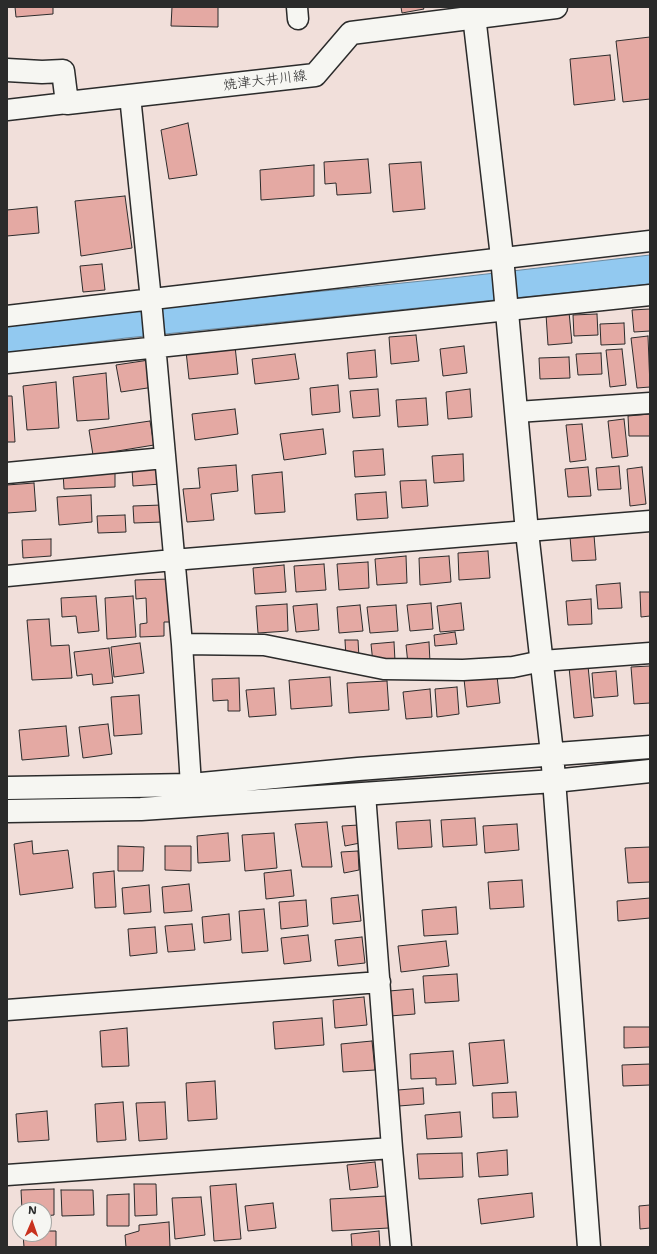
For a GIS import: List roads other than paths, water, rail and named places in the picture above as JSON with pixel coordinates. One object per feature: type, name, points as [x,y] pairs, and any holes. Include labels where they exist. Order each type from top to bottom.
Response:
[{"type":"street","name":"焼津大井川線","points":[[67,103],[315,75],[351,32],[473,12],[556,7]]},
{"type":"street","points":[[473,12],[502,258],[527,532],[552,753],[589,1247]]},
{"type":"street","points":[[7,70],[42,72],[63,71],[67,103],[7,110]]},
{"type":"street","points":[[130,96],[151,300],[173,560],[182,644],[192,795]]},
{"type":"street","points":[[7,316],[650,241]]},
{"type":"street","points":[[7,363],[650,295]]},
{"type":"street","points":[[517,412],[650,403]]},
{"type":"street","points":[[7,473],[164,458]]},
{"type":"street","points":[[7,576],[173,560],[650,521]]},
{"type":"street","points":[[182,644],[264,645],[384,669],[483,670],[513,667],[542,661],[650,653]]},
{"type":"street","points":[[7,811],[142,809],[192,795],[358,769],[552,753],[650,747]]},
{"type":"street","points":[[7,788],[192,795],[365,794],[554,781],[650,771]]},
{"type":"street","points":[[365,794],[401,1247]]},
{"type":"street","points":[[7,1010],[380,982]]},
{"type":"street","points":[[7,1175],[392,1148]]},
{"type":"water","points":[[650,255],[650,284],[126,338],[7,353],[7,323],[452,278]]}]
